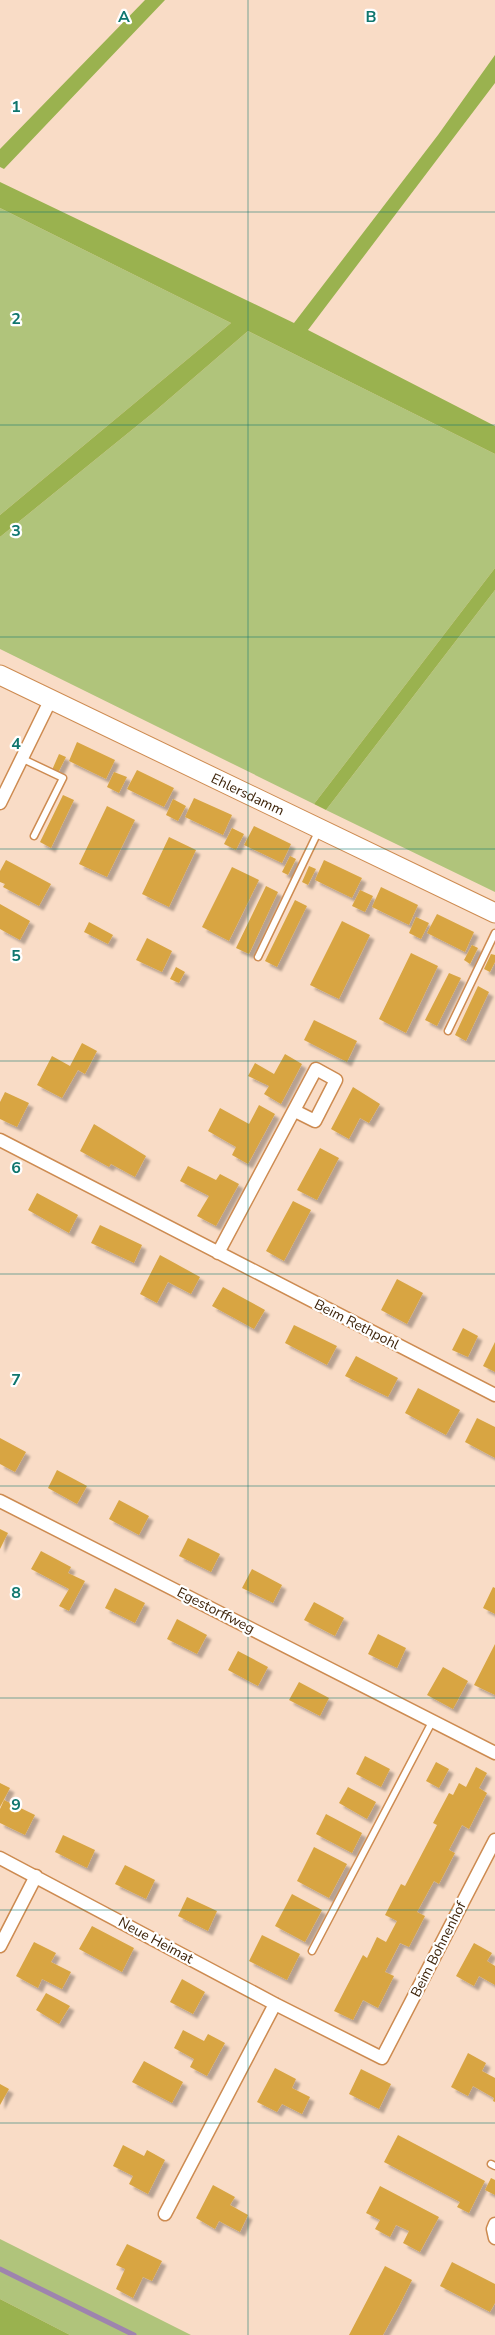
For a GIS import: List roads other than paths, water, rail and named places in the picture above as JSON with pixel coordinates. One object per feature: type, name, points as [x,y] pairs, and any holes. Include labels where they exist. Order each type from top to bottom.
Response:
[{"type":"street","name":"Ehlersdamm","points":[[0,675],[50,701],[495,913]]},
{"type":"street","points":[[0,803],[50,701]]},
{"type":"street","points":[[218,1253],[295,1111]]},
{"type":"street","name":"Beim Rethpohl","points":[[0,1140],[495,1395]]},
{"type":"street","name":"Egestorffweg","points":[[0,1501],[495,1753]]},
{"type":"street","name":"Beim Bohnenhof","points":[[382,2058],[495,1840]]},
{"type":"street","name":"Neue Heimat","points":[[0,1858],[275,2004],[382,2058]]},
{"type":"street","points":[[0,1946],[36,1876]]},
{"type":"street","points":[[165,2214],[275,2004]]},
{"type":"street","points":[[495,2224],[493,2229],[495,2238]]},
{"type":"lane","points":[[23,758],[63,778],[34,836]]},
{"type":"lane","points":[[258,957],[320,829]]},
{"type":"lane","points":[[448,1031],[495,933]]},
{"type":"lane","points":[[312,1951],[432,1722]]},
{"type":"waterway","points":[[0,2269],[134,2335]]}]
